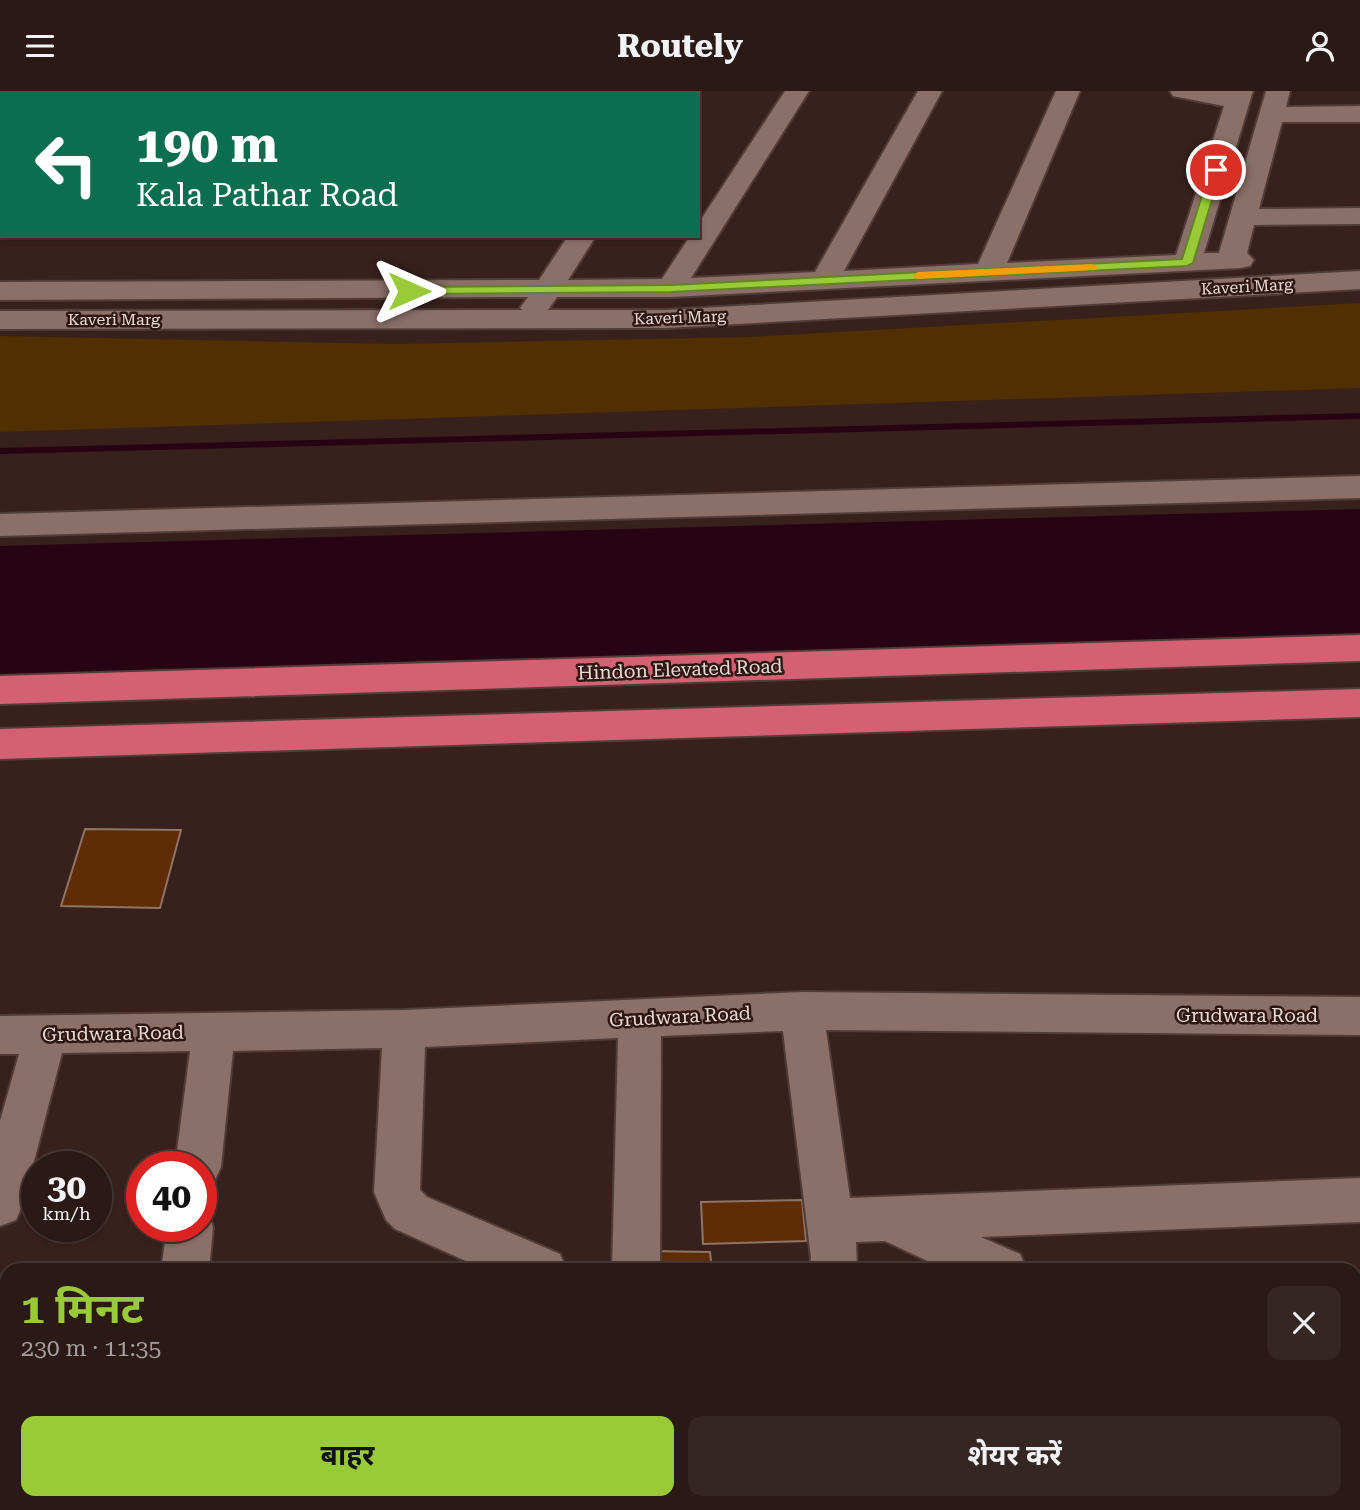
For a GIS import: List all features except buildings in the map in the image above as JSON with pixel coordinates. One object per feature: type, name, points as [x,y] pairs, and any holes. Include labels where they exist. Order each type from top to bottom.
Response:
[{"type":"highway","name":"Hindon Elevated Road","points":[[0,690],[1360,648]]},
{"type":"highway","points":[[0,744],[1360,703]]},
{"type":"street","points":[[671,288],[797,91]]},
{"type":"street","points":[[825,280],[930,91]]},
{"type":"street","points":[[989,272],[1068,91]]},
{"type":"street","points":[[1182,91],[1239,96],[1187,263],[1200,289]]},
{"type":"street","points":[[1244,286],[1231,260],[1275,103],[1360,114]]},
{"type":"street","points":[[1243,217],[1360,216]]},
{"type":"street","points":[[528,317],[581,238]]},
{"type":"street","points":[[1321,256],[1360,254]]},
{"type":"street","name":"Kaveri Marg","points":[[0,292],[671,288],[1269,258]]},
{"type":"street","name":"Kaveri Marg","points":[[0,320],[528,317],[666,319],[1360,280]]},
{"type":"street","points":[[0,525],[1360,487]]},
{"type":"street","points":[[802,1011],[834,1263]]},
{"type":"street","name":"Grudwara Road","points":[[0,1035],[404,1029],[802,1011],[1360,1016]]},
{"type":"street","points":[[636,1263],[640,1018]]},
{"type":"street","points":[[404,1029],[397,1192],[402,1204],[411,1213],[524,1263]]},
{"type":"street","points":[[200,1151],[214,1032]]},
{"type":"street","points":[[0,1204],[46,1034]]},
{"type":"street","points":[[830,1221],[1360,1201]]},
{"type":"street","points":[[888,1220],[985,1263]]},
{"type":"street","points":[[186,1263],[188,1242]]},
{"type":"shaded area","points":[[1360,303],[1360,388],[0,432],[0,336],[395,344],[749,337]]},
{"type":"shaded area","points":[[1360,509],[1360,662],[0,701],[0,546]]},
{"type":"waterway","points":[[0,451],[1360,416]]},
{"type":"slow traffic","points":[[918,276],[1092,267]]},
{"type":"route","points":[[409,291],[671,288],[1187,263],[1216,170]]}]
